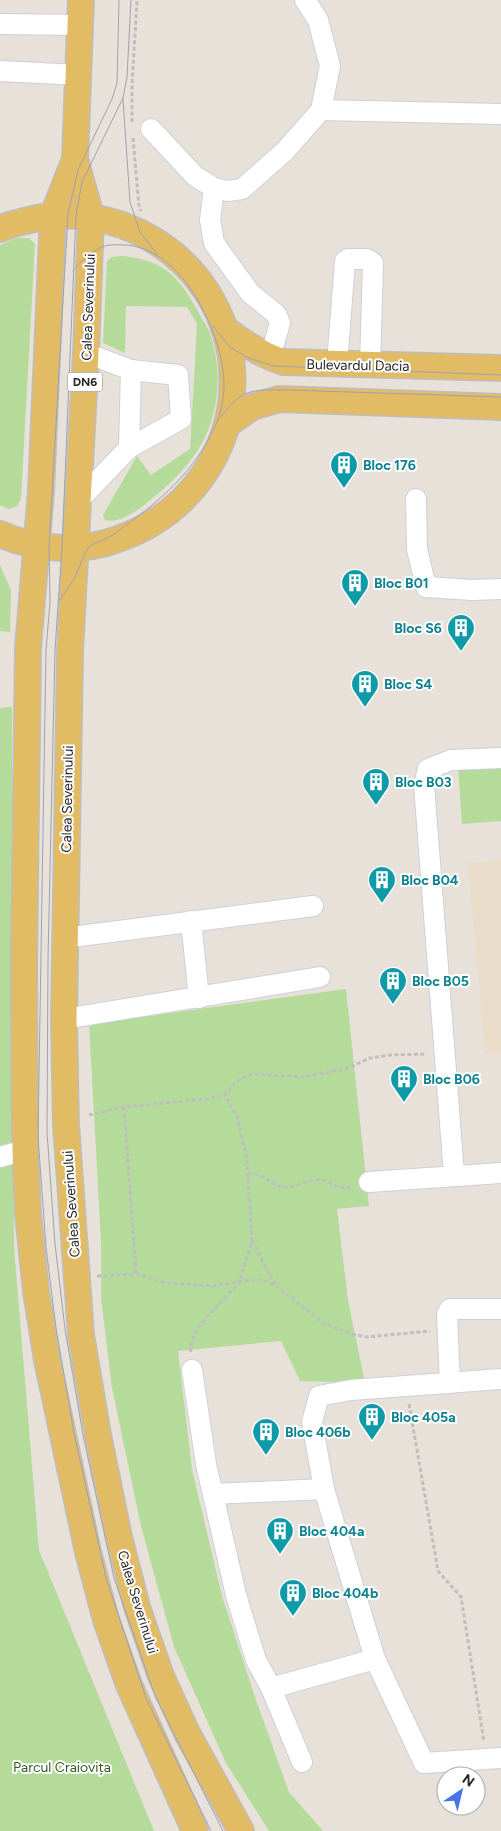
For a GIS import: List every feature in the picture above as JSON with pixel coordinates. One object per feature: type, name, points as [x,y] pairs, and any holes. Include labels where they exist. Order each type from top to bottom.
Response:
[{"type":"main road","name":"Calea Severinului","points":[[81,0],[75,159],[91,216],[86,353],[70,650],[64,938],[66,1125],[81,1335],[98,1435],[119,1537],[138,1607],[161,1676],[172,1701],[187,1733],[240,1826]]},
{"type":"main road","name":"Calea Severinului","points":[[75,159],[53,215],[41,491],[28,648],[24,963],[25,1150],[28,1214],[38,1301],[62,1436],[88,1552],[106,1620],[129,1685],[195,1831]]},
{"type":"main road","points":[[0,229],[39,217],[53,215],[91,216],[140,232],[174,254],[195,276],[213,301],[224,328],[232,362],[233,388],[228,424],[214,460],[193,490],[166,516],[136,533],[109,543],[75,548],[36,545],[0,534]]},
{"type":"main road","name":"Bulevardul Dacia","points":[[224,328],[251,348],[270,358],[299,363],[501,368]]},
{"type":"main road","points":[[228,424],[252,407],[279,399],[501,407]]},
{"type":"main road","points":[[166,1767],[180,1831]]},
{"type":"lane","points":[[151,129],[195,176],[214,188],[228,191],[242,190],[285,151],[321,110],[330,66],[318,20],[305,0]]},
{"type":"lane","points":[[0,24],[81,25]]},
{"type":"lane","points":[[0,71],[78,76]]},
{"type":"lane","points":[[321,110],[501,114]]},
{"type":"lane","points":[[214,188],[210,220],[214,243],[250,293],[276,314],[280,323],[270,358]]},
{"type":"lane","points":[[337,364],[345,261],[348,259],[368,259],[372,263],[370,365]]},
{"type":"lane","points":[[78,501],[129,448],[181,419],[178,375],[131,370],[86,353]]},
{"type":"lane","points":[[129,448],[131,370]]},
{"type":"lane","points":[[416,499],[417,549],[426,587],[472,590],[501,588]]},
{"type":"lane","points":[[454,1175],[424,785],[428,769],[450,760],[501,758]]},
{"type":"lane","points":[[64,938],[313,906]]},
{"type":"lane","points":[[191,922],[199,998]]},
{"type":"lane","points":[[64,1019],[320,977]]},
{"type":"lane","points":[[0,1157],[25,1150]]},
{"type":"lane","points":[[369,1182],[501,1173]]},
{"type":"lane","points":[[450,1382],[447,1314],[450,1309],[501,1309]]},
{"type":"lane","points":[[192,1370],[206,1464],[236,1595],[256,1660],[271,1688],[302,1762]]},
{"type":"lane","points":[[494,1758],[424,1763],[375,1659],[324,1489],[312,1422],[319,1396],[351,1390],[501,1379]]},
{"type":"lane","points":[[213,1494],[324,1489]]},
{"type":"lane","points":[[271,1688],[375,1659]]},
{"type":"path","points":[[134,45],[137,0]]},
{"type":"path","points":[[89,1115],[124,1107],[208,1099],[225,1095],[242,1078],[252,1074],[302,1077],[346,1069],[370,1058],[390,1055],[445,1054]]},
{"type":"path","points":[[192,1370],[190,1347],[196,1331],[206,1317],[239,1283],[252,1240],[248,1159],[237,1117],[225,1095]]},
{"type":"path","points":[[124,1107],[136,1274]]},
{"type":"path","points":[[248,1173],[261,1176],[273,1184],[284,1187],[316,1180],[323,1180],[331,1184]]},
{"type":"path","points":[[252,1240],[276,1285]]},
{"type":"path","points":[[76,1277],[136,1274],[166,1283],[213,1286],[249,1280],[262,1280],[276,1285],[325,1324],[351,1334],[367,1337],[448,1330]]},
{"type":"path","points":[[406,1386],[438,1571],[461,1596],[494,1758]]},
{"type":"shaded area","points":[[501,860],[501,1053],[485,1054],[468,863]]},
{"type":"green space","points":[[16,238],[29,238],[35,244],[21,499],[17,506],[9,509],[0,505],[0,245]]},
{"type":"green space","points":[[122,256],[158,265],[182,286],[209,331],[214,347],[218,381],[213,416],[200,447],[190,461],[171,482],[140,508],[123,518],[111,521],[105,520],[103,515],[137,456],[151,475],[190,449],[197,324],[187,307],[126,306],[125,353],[103,343],[107,261],[112,257]]},
{"type":"green space","points":[[0,565],[11,590],[10,632],[0,631]]},
{"type":"green space","name":"Parcul Craiovița","points":[[12,707],[14,1247],[39,1550],[154,1831],[0,1831],[0,708]]},
{"type":"green space","points":[[501,766],[501,821],[462,824],[458,769]]},
{"type":"green space","points":[[346,989],[369,1206],[337,1209],[348,1300],[365,1383],[300,1381],[281,1341],[178,1351],[192,1469],[222,1596],[289,1792],[323,1831],[269,1831],[226,1763],[174,1647],[141,1526],[112,1388],[101,1297],[101,1242],[89,1024]]},
{"type":"tram line","points":[[119,0],[117,83],[112,99],[78,170],[68,214],[49,547],[50,602],[46,650],[38,1137],[46,1247],[56,1328],[74,1433],[106,1578],[146,1698],[211,1831]]},
{"type":"tram line","points":[[131,0],[127,77],[123,98],[82,182],[76,215],[62,548],[55,650],[48,958],[47,1132],[55,1244],[65,1329],[83,1435],[114,1578],[155,1696],[223,1831]]},
{"type":"tram line","points":[[123,99],[130,202],[140,232],[157,254]]},
{"type":"tram line","points":[[60,600],[76,575],[89,547],[113,535],[150,507],[176,483],[198,457],[215,426],[223,401],[224,390],[222,365],[217,342],[208,319],[196,297],[181,277],[164,260],[145,249],[124,245],[110,245],[91,253],[73,271]]},
{"type":"tram line","points":[[213,326],[230,347],[248,358],[274,366],[501,375]]},
{"type":"tram line","points":[[221,417],[242,395],[249,392],[266,390],[501,397]]},
{"type":"place","name":"Bloc 176","points":[[344,489]]},
{"type":"place","name":"Bloc B01","points":[[355,607]]},
{"type":"place","name":"Bloc S6","points":[[461,652]]},
{"type":"place","name":"Bloc S4","points":[[365,708]]},
{"type":"place","name":"Bloc B03","points":[[376,806]]},
{"type":"place","name":"Bloc B04","points":[[382,904]]},
{"type":"place","name":"Bloc B05","points":[[393,1005]]},
{"type":"place","name":"Bloc B06","points":[[404,1103]]},
{"type":"place","name":"Bloc 405a","points":[[372,1441]]},
{"type":"place","name":"Bloc 406b","points":[[266,1456]]},
{"type":"place","name":"Bloc 404a","points":[[280,1555]]},
{"type":"place","name":"Bloc 404b","points":[[293,1617]]}]
